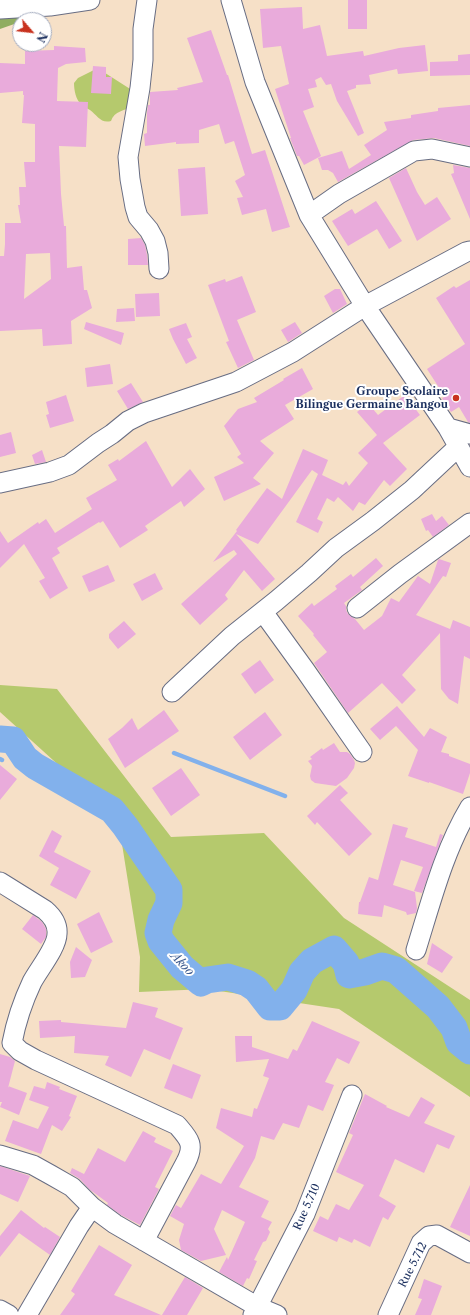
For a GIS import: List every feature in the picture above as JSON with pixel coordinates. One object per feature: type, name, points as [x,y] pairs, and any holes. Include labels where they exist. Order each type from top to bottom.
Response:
[{"type":"street","points":[[0,9],[50,6],[90,0]]},
{"type":"street","points":[[147,0],[143,29],[143,60],[140,88],[128,157],[135,207],[138,217],[149,230],[155,242],[158,253],[159,269]]},
{"type":"street","points":[[231,0],[255,82],[309,215],[365,306],[448,428],[464,440],[470,467]]},
{"type":"street","points":[[309,215],[339,194],[414,151],[432,149],[470,156]]},
{"type":"street","points":[[0,483],[50,472],[69,465],[128,421],[144,413],[236,382],[293,352],[365,306],[470,251]]},
{"type":"street","points":[[172,692],[232,636],[263,612],[336,548],[373,522],[412,490],[464,440]]},
{"type":"street","points":[[357,608],[400,574],[470,523]]},
{"type":"street","points":[[263,612],[362,752]]},
{"type":"street","points":[[416,950],[437,884],[460,824],[470,807]]},
{"type":"street","points":[[0,882],[52,915],[58,935],[54,945],[32,982],[14,1030],[6,1041],[36,1060],[177,1125],[187,1137],[190,1144],[191,1152],[144,1240]]},
{"type":"street","name":"Rue 5.710","points":[[256,1311],[305,1214],[352,1095]]},
{"type":"street","points":[[0,1155],[33,1165],[51,1174],[72,1187],[92,1207],[115,1224],[144,1240],[256,1311],[276,1315]]},
{"type":"street","points":[[27,1315],[79,1226],[92,1207]]},
{"type":"street","name":"Rue 5.712","points":[[388,1315],[421,1243],[429,1236],[437,1235],[470,1254]]},
{"type":"street","points":[[0,1310],[9,1315]]},
{"type":"green space","points":[[0,0],[82,0],[48,12],[12,12],[12,25],[0,29]]},
{"type":"green space","points":[[94,70],[102,71],[138,94],[134,107],[117,113],[111,121],[108,122],[102,120],[84,107],[78,100],[74,89],[74,83],[78,78]]},
{"type":"green space","points":[[0,685],[57,689],[171,837],[264,833],[344,918],[470,1000],[470,1097],[339,1009],[206,989],[139,992],[140,957],[118,819],[0,712]]},
{"type":"building","points":[[348,0],[367,0],[367,29],[348,29]]},
{"type":"building","points":[[302,7],[303,29],[320,25],[327,56],[363,51],[364,56],[399,48],[425,45],[428,71],[398,74],[397,69],[369,75],[371,84],[356,85],[356,88],[347,91],[364,133],[358,136],[337,101],[331,84],[326,85],[321,77],[315,80],[317,87],[308,89],[314,107],[303,111],[321,156],[304,165],[299,156],[297,156],[290,138],[275,89],[289,84],[281,46],[263,48],[260,9]]},
{"type":"building","points":[[211,30],[228,75],[252,154],[265,150],[290,227],[272,232],[266,209],[242,215],[237,198],[243,197],[235,181],[245,175],[234,141],[225,144],[219,124],[199,130],[199,143],[176,144],[176,142],[145,146],[144,134],[147,133],[147,113],[148,105],[150,105],[150,92],[178,90],[177,88],[203,82],[187,38]]},
{"type":"building","points":[[54,46],[85,48],[86,62],[66,64],[58,68],[57,101],[88,102],[86,147],[59,146],[61,194],[64,226],[66,226],[67,268],[82,266],[84,290],[87,290],[92,308],[71,321],[72,344],[43,346],[42,329],[0,331],[0,256],[4,256],[5,223],[21,223],[18,205],[20,205],[19,187],[26,187],[24,162],[35,162],[35,124],[22,123],[23,91],[0,93],[0,63],[25,64],[25,52],[52,52],[52,50],[54,50]],"holes":[[[50,253],[51,279],[24,299],[26,254]]]},
{"type":"building","points":[[470,54],[470,75],[430,76],[430,62],[458,61],[458,55]]},
{"type":"building","points":[[93,66],[106,67],[106,77],[112,77],[111,94],[91,93]]},
{"type":"building","points":[[470,105],[470,146],[434,138],[413,140],[338,182],[333,173],[328,170],[322,170],[318,158],[342,151],[349,169],[371,155],[364,145],[387,130],[384,122],[411,118],[411,115],[438,111],[438,108]]},
{"type":"building","points":[[453,165],[470,168],[470,219],[451,174],[454,173]]},
{"type":"building","points":[[205,167],[208,214],[181,216],[178,169]]},
{"type":"building","points":[[406,168],[425,205],[437,197],[451,219],[417,241],[389,178]]},
{"type":"building","points":[[376,201],[402,241],[389,249],[377,229],[348,246],[332,221],[352,209],[355,214]]},
{"type":"building","points":[[141,238],[145,245],[148,265],[128,265],[128,239]]},
{"type":"building","points":[[242,276],[256,312],[237,320],[254,360],[238,368],[226,342],[229,341],[208,285],[225,279],[226,282]]},
{"type":"building","points":[[470,280],[470,423],[459,407],[451,412],[442,398],[445,397],[427,369],[465,344],[436,298],[454,286],[456,288]]},
{"type":"building","points":[[335,289],[340,289],[347,304],[333,313],[324,296]]},
{"type":"building","points":[[159,293],[160,316],[136,317],[135,294]]},
{"type":"building","points":[[134,308],[135,321],[116,322],[117,309]]},
{"type":"building","points":[[86,322],[124,333],[121,345],[84,329]]},
{"type":"building","points":[[295,322],[302,333],[288,342],[281,330]]},
{"type":"building","points":[[186,323],[192,337],[187,339],[197,358],[186,364],[169,329]]},
{"type":"building","points":[[110,364],[113,384],[87,387],[85,368]]},
{"type":"building","points":[[302,368],[313,389],[285,405],[294,419],[260,441],[274,453],[253,478],[261,484],[224,501],[214,477],[244,463],[237,457],[241,454],[224,426],[238,409],[257,402],[254,398]]},
{"type":"building","points":[[131,383],[143,402],[128,409],[117,391]]},
{"type":"building","points":[[66,395],[74,421],[50,428],[46,415],[49,414],[46,402]]},
{"type":"building","points":[[405,395],[420,415],[383,443],[407,469],[390,486],[384,480],[365,505],[359,502],[353,511],[338,497],[334,502],[327,498],[317,519],[323,522],[318,533],[296,522],[318,474],[312,470],[258,544],[236,534],[275,579],[262,591],[244,570],[225,595],[228,599],[200,625],[181,604],[237,554],[234,550],[213,562],[267,488],[282,499],[303,449],[328,460],[322,475],[343,485],[346,481],[349,486],[368,463],[358,453],[377,435],[357,412],[368,403],[378,415]]},
{"type":"building","points":[[11,432],[16,453],[0,457],[0,435]]},
{"type":"building","points":[[146,441],[172,487],[190,469],[205,489],[184,507],[181,501],[145,526],[148,530],[120,548],[103,521],[57,548],[60,553],[52,558],[68,588],[50,599],[39,581],[45,578],[24,544],[0,568],[0,531],[8,543],[38,522],[39,524],[46,519],[55,533],[92,509],[86,498],[117,480],[108,465],[118,459],[119,461]]},
{"type":"building","points":[[42,450],[46,462],[35,464],[32,455]]},
{"type":"building","points":[[432,514],[436,521],[442,516],[449,525],[433,537],[428,530],[426,531],[421,519]]},
{"type":"building","points":[[376,558],[383,566],[360,587],[362,590],[344,603],[348,614],[355,619],[364,630],[382,616],[391,598],[399,602],[418,576],[430,584],[439,559],[451,563],[446,577],[443,576],[416,615],[450,629],[453,620],[470,627],[470,659],[464,656],[458,704],[449,699],[441,689],[440,633],[402,675],[416,690],[402,704],[382,683],[348,713],[314,663],[327,652],[298,616],[312,603],[314,606],[337,589],[335,586],[351,574],[353,577]]},
{"type":"building","points":[[108,565],[115,581],[89,592],[82,576]]},
{"type":"building","points":[[155,573],[163,589],[142,601],[133,584]]},
{"type":"building","points":[[124,621],[136,634],[118,649],[109,638],[109,634]]},
{"type":"building","points":[[260,660],[274,680],[255,694],[241,674]]},
{"type":"building","points":[[397,706],[424,737],[430,728],[447,737],[441,752],[449,754],[449,756],[470,764],[470,773],[463,794],[408,776],[418,750],[396,726],[380,740],[370,729]]},
{"type":"building","points":[[164,710],[179,731],[125,768],[108,739],[132,718],[138,730]]},
{"type":"building","points":[[265,712],[282,735],[250,760],[233,737]]},
{"type":"building","points":[[334,743],[340,752],[347,752],[350,754],[355,763],[354,768],[347,778],[336,786],[315,783],[311,780],[310,776],[312,766],[308,761],[312,759],[310,757],[322,748],[323,750]]},
{"type":"building","points":[[0,765],[17,779],[0,800]]},
{"type":"building","points":[[181,768],[200,795],[171,816],[152,788]]},
{"type":"building","points":[[340,785],[348,793],[340,800],[372,834],[349,856],[317,822],[315,825],[307,816]]},
{"type":"building","points":[[393,824],[408,828],[405,837],[436,847],[440,834],[443,835],[422,893],[414,891],[423,867],[401,860],[393,885],[415,892],[417,908],[416,913],[407,915],[406,912],[384,905],[382,917],[358,914],[359,902],[369,877],[378,880]]},
{"type":"building","points":[[52,830],[62,836],[54,852],[91,871],[76,899],[50,885],[59,868],[39,856]]},
{"type":"building","points":[[99,912],[113,942],[91,953],[77,924]]},
{"type":"building","points":[[33,915],[42,922],[46,929],[46,937],[41,944],[22,929]]},
{"type":"building","points":[[432,943],[453,957],[442,973],[427,964]]},
{"type":"building","points":[[76,947],[92,960],[85,977],[71,978],[70,962]]},
{"type":"building","points":[[133,1002],[158,1008],[155,1017],[183,1028],[170,1060],[144,1049],[131,1077],[105,1065],[109,1056],[74,1053],[75,1036],[40,1038],[39,1021],[61,1020],[61,1022],[126,1028]]},
{"type":"building","points":[[312,1021],[360,1042],[349,1064],[337,1058],[325,1082],[334,1085],[323,1111],[308,1105],[299,1128],[283,1123],[274,1140],[261,1136],[255,1158],[239,1187],[269,1201],[261,1217],[272,1222],[268,1229],[270,1232],[266,1241],[263,1242],[254,1260],[257,1261],[249,1279],[247,1278],[243,1286],[219,1272],[227,1257],[228,1260],[245,1222],[222,1210],[214,1229],[226,1255],[201,1261],[181,1250],[179,1240],[184,1224],[170,1216],[176,1205],[181,1208],[201,1174],[221,1184],[244,1146],[216,1128],[221,1108],[252,1117],[254,1108],[257,1109],[269,1078],[263,1076],[269,1059],[236,1062],[235,1036],[252,1036],[252,1047],[288,1059],[293,1049],[297,1051]]},
{"type":"building","points":[[0,1054],[10,1057],[15,1061],[8,1086],[27,1093],[19,1115],[0,1107],[2,1102],[0,1102]]},
{"type":"building","points":[[173,1064],[201,1075],[192,1099],[164,1088]]},
{"type":"building","points":[[47,1082],[60,1087],[59,1089],[77,1096],[69,1116],[71,1117],[62,1131],[52,1125],[41,1154],[5,1141],[13,1120],[38,1129],[49,1107],[29,1100],[34,1086],[45,1089]]},
{"type":"building","points":[[365,1094],[387,1106],[386,1107],[409,1117],[421,1097],[435,1105],[424,1123],[455,1136],[449,1149],[437,1144],[424,1173],[395,1159],[379,1196],[396,1206],[388,1220],[383,1217],[370,1247],[354,1239],[352,1243],[339,1237],[337,1242],[313,1231],[320,1216],[328,1220],[336,1204],[349,1210],[364,1185],[336,1172],[353,1135],[349,1133]]},
{"type":"building","points":[[143,1131],[156,1138],[154,1142],[173,1151],[155,1187],[159,1189],[140,1225],[121,1215],[107,1205],[108,1203],[89,1189],[80,1179],[70,1173],[72,1168],[84,1174],[98,1148],[125,1162]]},
{"type":"building","points":[[0,1166],[30,1176],[18,1202],[0,1194]]},
{"type":"building","points":[[470,1185],[470,1236],[450,1227]]},
{"type":"building","points":[[21,1210],[44,1228],[45,1227],[60,1237],[50,1255],[19,1233],[0,1257],[0,1236]]},
{"type":"building","points":[[99,1245],[132,1265],[114,1295],[161,1315],[60,1315],[75,1294],[71,1291]]},
{"type":"building","points":[[185,1277],[203,1288],[187,1315],[162,1315]]},
{"type":"building","points":[[424,1279],[442,1286],[431,1315],[415,1315],[422,1299],[418,1298]]},
{"type":"waterway","name":"Akoo","points":[[0,739],[13,740],[25,758],[35,766],[112,810],[125,826],[169,890],[169,903],[161,920],[158,933],[161,941],[182,967],[201,983],[207,980],[228,977],[247,983],[256,989],[270,1007],[280,1007],[294,990],[302,972],[312,961],[334,949],[346,963],[349,975],[365,972],[382,966],[396,970],[438,1007],[454,1028],[459,1042],[470,1051]]},
{"type":"waterway","points":[[174,753],[285,796]]},
{"type":"place","name":"Groupe Scolaire Bilingue Germaine Bangou","points":[[456,398]]}]
